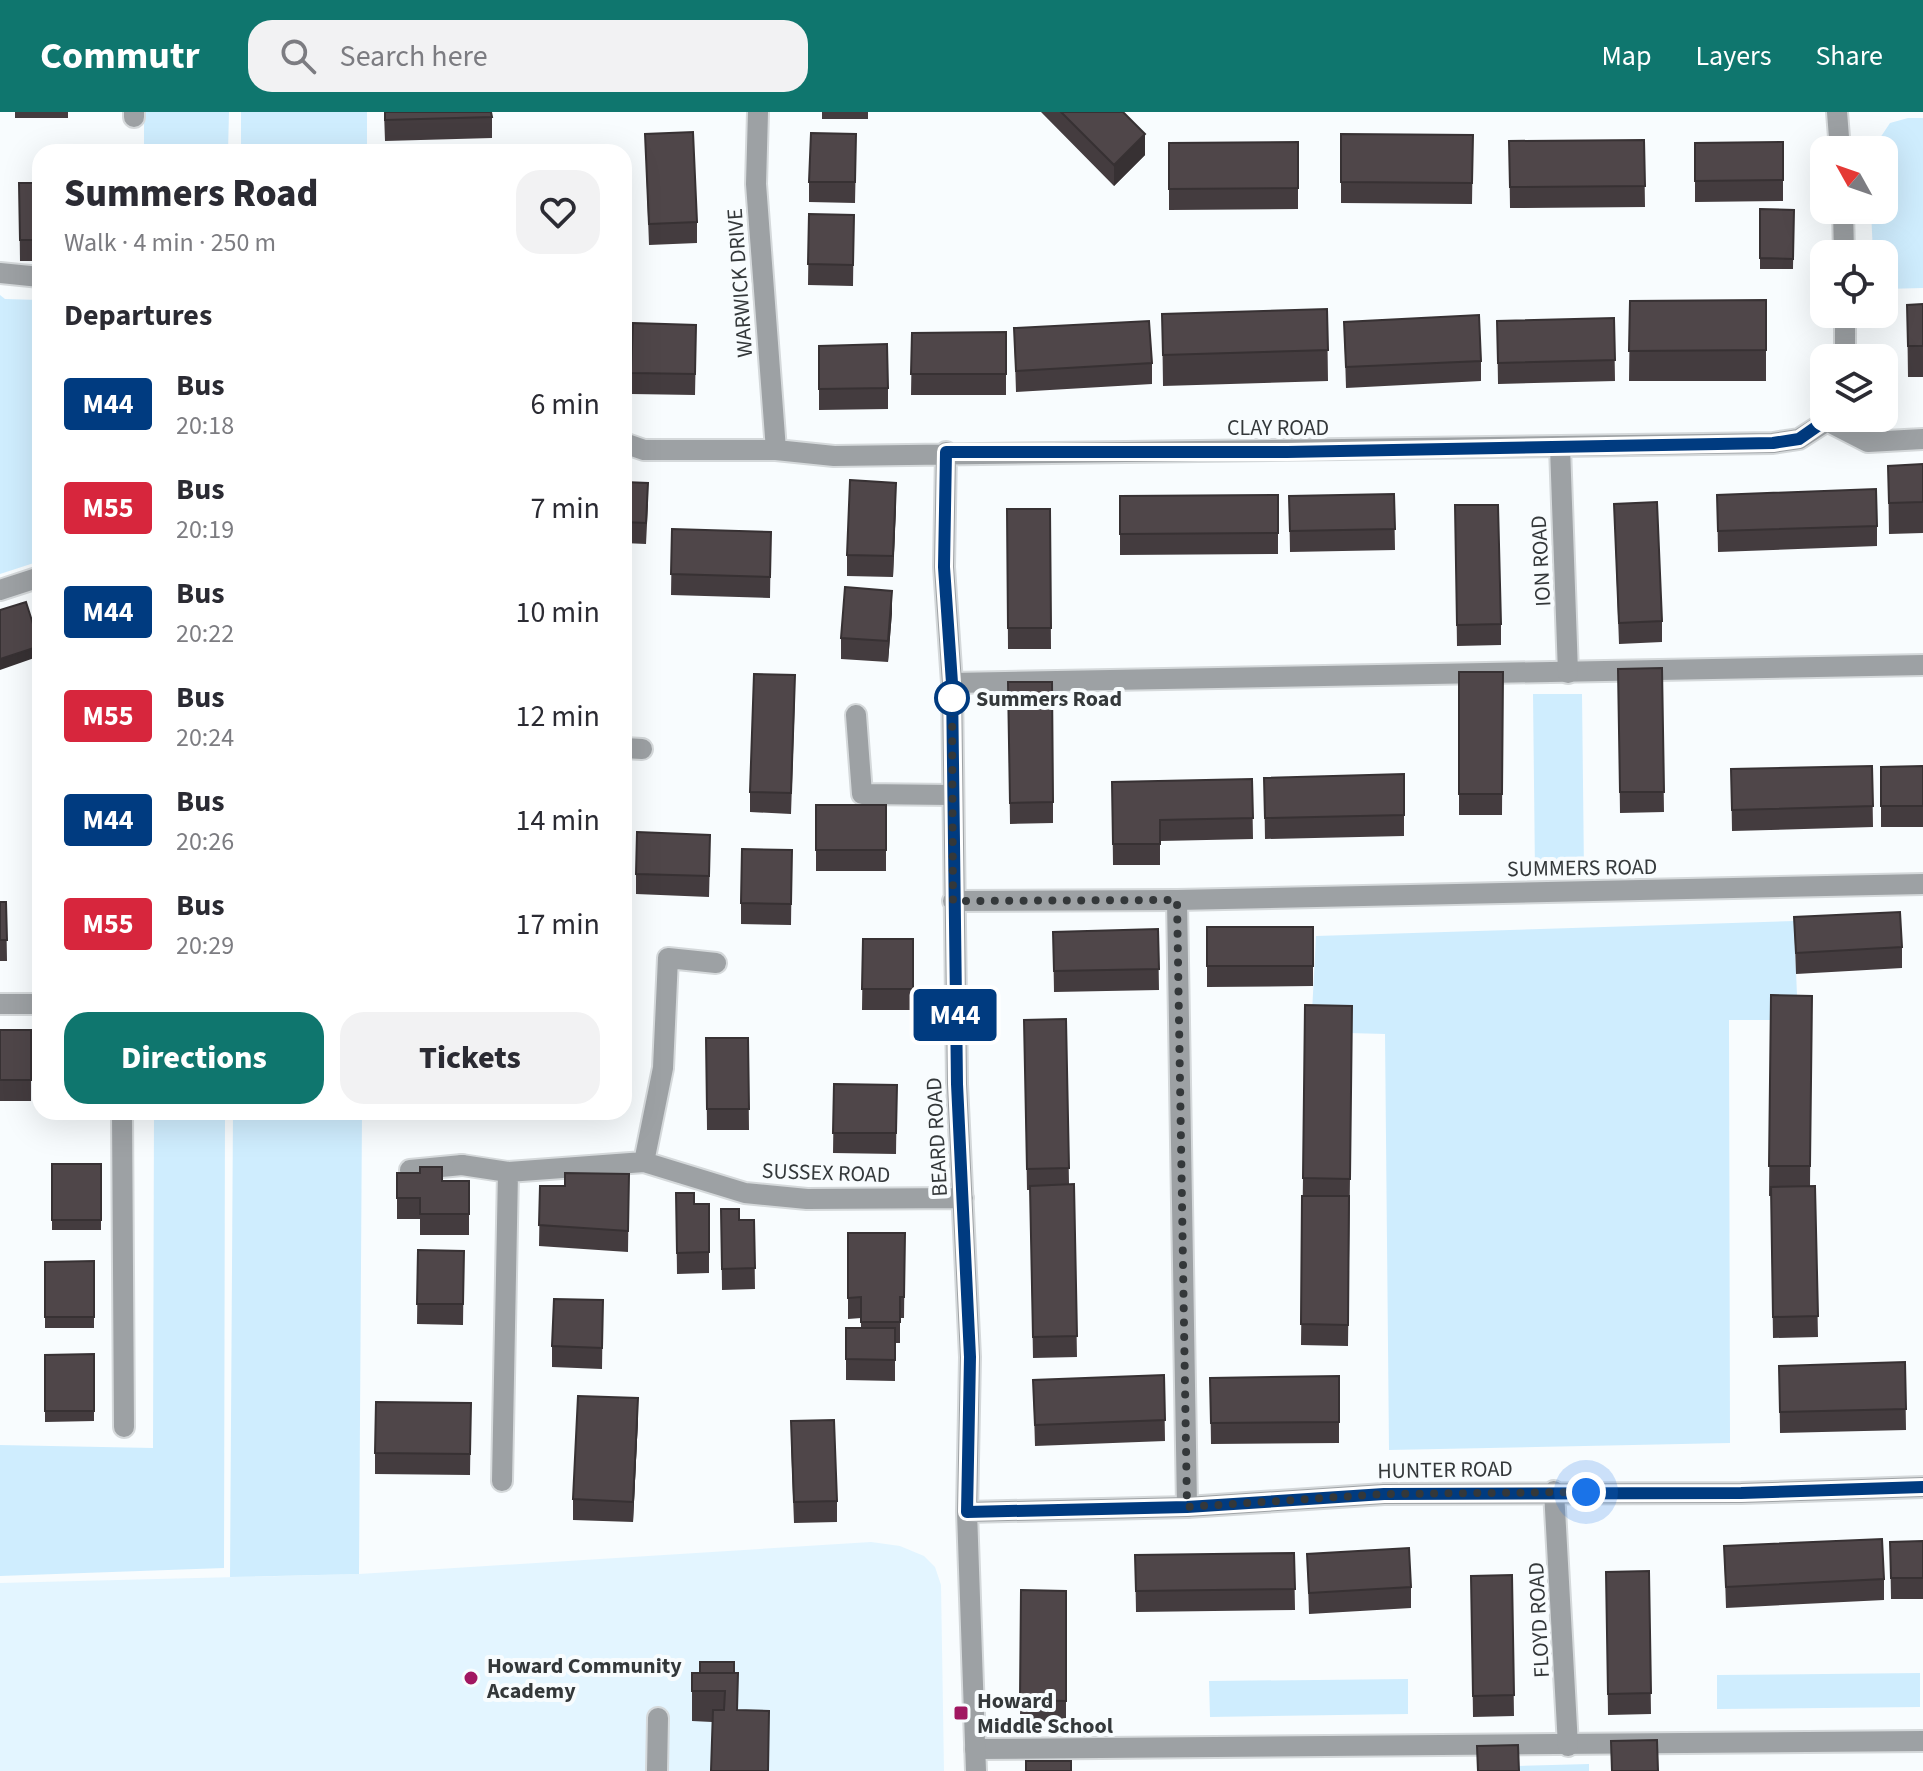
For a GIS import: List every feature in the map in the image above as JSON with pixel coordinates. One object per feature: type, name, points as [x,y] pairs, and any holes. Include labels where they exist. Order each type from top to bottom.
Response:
[{"type":"street","name":"WARWICK DRIVE","points":[[758,112],[756,184],[776,450]]},
{"type":"street","points":[[1837,112],[1839,136]]},
{"type":"street","points":[[0,273],[32,276]]},
{"type":"street","name":"CLAY ROAD","points":[[632,446],[644,450],[776,450],[834,456],[946,452],[1773,443],[1799,439],[1810,432]]},
{"type":"street","name":"CLAY ROAD","points":[[1850,432],[1868,442],[1923,439]]},
{"type":"street","name":"ION ROAD","points":[[1560,447],[1568,673]]},
{"type":"street","name":"BEARD ROAD","points":[[946,452],[944,567],[952,683],[953,901],[970,1357],[967,1512],[976,1771]]},
{"type":"street","points":[[0,590],[32,580]]},
{"type":"street","points":[[952,683],[1923,665]]},
{"type":"street","points":[[856,715],[862,794],[952,795]]},
{"type":"street","name":"SUMMERS ROAD","points":[[953,901],[1177,900],[1923,884]]},
{"type":"street","points":[[1177,900],[1187,1507]]},
{"type":"street","points":[[644,1162],[663,1068],[668,958],[716,963]]},
{"type":"street","points":[[0,1004],[32,1004]]},
{"type":"street","points":[[122,1120],[124,1427]]},
{"type":"street","name":"SUSSEX ROAD","points":[[410,1170],[462,1165],[508,1172],[644,1162],[745,1193],[807,1199],[963,1198]]},
{"type":"street","points":[[502,1481],[508,1172]]},
{"type":"street","name":"HUNTER ROAD","points":[[967,1512],[1187,1507],[1384,1494],[1554,1491],[1741,1493],[1923,1487]]},
{"type":"street","name":"FLOYD ROAD","points":[[1554,1491],[1568,1746]]},
{"type":"street","points":[[657,1771],[658,1718]]},
{"type":"street","points":[[975,1749],[1923,1741]]},
{"type":"shaded area","points":[[144,112],[229,112],[228,144],[144,144]]},
{"type":"shaded area","points":[[241,112],[367,112],[367,144],[241,144]]},
{"type":"shaded area","points":[[1923,118],[1923,288],[1898,289],[1898,240],[1872,240],[1872,224],[1898,224],[1898,136],[1881,136],[1890,123]]},
{"type":"shaded area","points":[[0,295],[5,299],[32,300],[32,564],[0,574]]},
{"type":"shaded area","points":[[1533,694],[1582,694],[1584,872],[1535,872]]},
{"type":"shaded area","points":[[1794,921],[1798,1020],[1729,1020],[1730,1443],[1389,1450],[1385,1034],[1311,1032],[1316,936]]},
{"type":"shaded area","points":[[154,1120],[225,1120],[224,1568],[0,1576],[0,1445],[153,1448]]},
{"type":"shaded area","points":[[233,1120],[362,1120],[359,1574],[230,1577]]},
{"type":"shaded area","name":"Howard Community Academy","points":[[871,1542],[900,1546],[924,1556],[935,1567],[941,1585],[944,1771],[0,1771],[0,1583],[359,1574]]},
{"type":"shaded area","points":[[1920,1673],[1920,1707],[1717,1709],[1717,1675]]},
{"type":"shaded area","points":[[1408,1679],[1408,1714],[1210,1717],[1209,1681]]},
{"type":"shaded area","points":[[1589,1764],[1589,1771],[1518,1771],[1518,1766]]},
{"type":"building","points":[[385,112],[491,112],[492,117],[385,120]]},
{"type":"building","points":[[1061,112],[1123,112],[1145,134],[1114,165]]},
{"type":"building","points":[[693,132],[697,222],[649,224],[645,134]]},
{"type":"building","points":[[811,133],[856,134],[855,182],[809,182]]},
{"type":"building","points":[[1341,134],[1473,135],[1472,183],[1341,182]]},
{"type":"building","points":[[1644,140],[1645,186],[1510,187],[1509,141]]},
{"type":"building","points":[[1298,142],[1298,188],[1169,189],[1169,143]]},
{"type":"building","points":[[1783,142],[1783,180],[1695,181],[1695,143]]},
{"type":"building","points":[[19,183],[32,183],[32,240],[20,240]]},
{"type":"building","points":[[1760,209],[1794,210],[1793,259],[1760,258]]},
{"type":"building","points":[[809,214],[854,215],[853,265],[808,264]]},
{"type":"building","points":[[1766,300],[1766,350],[1629,351],[1630,301]]},
{"type":"building","points":[[1923,304],[1923,346],[1908,346],[1907,305]]},
{"type":"building","points":[[1327,309],[1328,350],[1163,355],[1162,314]]},
{"type":"building","points":[[1479,315],[1481,361],[1346,367],[1344,322]]},
{"type":"building","points":[[1614,318],[1615,360],[1498,363],[1497,321]]},
{"type":"building","points":[[1149,321],[1152,363],[1016,371],[1014,328]]},
{"type":"building","points":[[633,323],[696,325],[695,374],[632,373]]},
{"type":"building","points":[[1006,332],[1006,374],[911,374],[912,333]]},
{"type":"building","points":[[887,344],[888,388],[819,389],[819,346]]},
{"type":"building","points":[[1923,464],[1923,502],[1889,503],[1888,466]]},
{"type":"building","points":[[850,480],[896,483],[893,556],[847,555]]},
{"type":"building","points":[[632,482],[648,483],[646,523],[632,522]]},
{"type":"building","points":[[1876,489],[1877,526],[1718,531],[1717,495]]},
{"type":"building","points":[[1394,494],[1395,529],[1290,531],[1289,496]]},
{"type":"building","points":[[1278,495],[1278,533],[1120,534],[1120,496]]},
{"type":"building","points":[[1657,502],[1662,621],[1619,623],[1614,504]]},
{"type":"building","points":[[1455,505],[1498,505],[1501,624],[1457,625]]},
{"type":"building","points":[[1007,509],[1050,509],[1051,628],[1008,628]]},
{"type":"building","points":[[672,529],[771,532],[770,577],[671,574]]},
{"type":"building","points":[[845,587],[892,591],[888,641],[841,638]]},
{"type":"building","points":[[26,602],[32,621],[32,649],[0,659],[0,610]]},
{"type":"building","points":[[1662,668],[1664,792],[1620,792],[1618,669]]},
{"type":"building","points":[[1459,672],[1503,672],[1502,794],[1459,794]]},
{"type":"building","points":[[754,674],[795,675],[791,793],[750,792]]},
{"type":"building","points":[[1008,682],[1052,682],[1053,802],[1010,803]]},
{"type":"building","points":[[1872,766],[1873,806],[1732,810],[1731,769]]},
{"type":"building","points":[[1923,766],[1923,806],[1881,806],[1881,767]]},
{"type":"building","points":[[1404,774],[1404,815],[1265,818],[1264,778]]},
{"type":"building","points":[[1252,779],[1253,818],[1160,820],[1160,844],[1113,844],[1112,782]]},
{"type":"building","points":[[816,805],[886,805],[886,850],[816,850]]},
{"type":"building","points":[[637,832],[710,835],[709,876],[636,874]]},
{"type":"building","points":[[742,849],[792,850],[791,904],[741,903]]},
{"type":"building","points":[[0,902],[6,902],[7,940],[0,940]]},
{"type":"building","points":[[1900,912],[1902,947],[1796,953],[1794,917]]},
{"type":"building","points":[[1207,927],[1313,927],[1313,966],[1207,966]]},
{"type":"building","points":[[1158,929],[1159,969],[1054,971],[1053,932]]},
{"type":"building","points":[[863,939],[913,939],[913,989],[862,989]]},
{"type":"building","points":[[1771,995],[1812,996],[1810,1166],[1769,1166]]},
{"type":"building","points":[[1305,1005],[1352,1006],[1350,1179],[1303,1178]]},
{"type":"building","points":[[1066,1019],[1069,1168],[1027,1169],[1024,1020]]},
{"type":"building","points":[[0,1030],[31,1030],[31,1080],[0,1080]]},
{"type":"building","points":[[706,1038],[748,1038],[749,1109],[707,1109]]},
{"type":"building","points":[[834,1084],[897,1085],[896,1133],[833,1133]]},
{"type":"building","points":[[52,1164],[101,1164],[101,1220],[52,1220]]},
{"type":"building","points":[[420,1167],[442,1167],[442,1181],[469,1181],[469,1214],[420,1214],[420,1198],[397,1198],[397,1173],[420,1173]]},
{"type":"building","points":[[565,1173],[629,1174],[628,1231],[539,1225],[540,1186],[565,1186]]},
{"type":"building","points":[[1074,1184],[1077,1336],[1033,1337],[1030,1186]]},
{"type":"building","points":[[1815,1186],[1818,1316],[1773,1317],[1771,1187]]},
{"type":"building","points":[[676,1193],[694,1193],[694,1204],[709,1204],[709,1252],[677,1253]]},
{"type":"building","points":[[1302,1196],[1349,1196],[1348,1325],[1301,1324]]},
{"type":"building","points":[[721,1209],[739,1209],[739,1220],[754,1220],[755,1268],[722,1269]]},
{"type":"building","points":[[848,1233],[905,1233],[904,1297],[900,1297],[900,1322],[861,1322],[861,1297],[848,1298]]},
{"type":"building","points":[[418,1250],[464,1251],[463,1304],[417,1304]]},
{"type":"building","points":[[94,1261],[94,1317],[45,1317],[45,1262]]},
{"type":"building","points":[[554,1299],[603,1300],[602,1348],[552,1346]]},
{"type":"building","points":[[846,1328],[895,1328],[895,1360],[846,1359]]},
{"type":"building","points":[[94,1354],[94,1411],[45,1411],[45,1355]]},
{"type":"building","points":[[1905,1362],[1906,1409],[1780,1412],[1779,1366]]},
{"type":"building","points":[[1164,1375],[1165,1420],[1035,1425],[1033,1380]]},
{"type":"building","points":[[1339,1376],[1339,1422],[1211,1423],[1210,1378]]},
{"type":"building","points":[[578,1396],[638,1398],[633,1502],[573,1499]]},
{"type":"building","points":[[376,1402],[471,1403],[470,1454],[375,1453]]},
{"type":"building","points":[[834,1420],[837,1501],[794,1502],[791,1421]]},
{"type":"building","points":[[1882,1539],[1884,1579],[1726,1587],[1724,1546]]},
{"type":"building","points":[[1923,1541],[1923,1578],[1891,1578],[1890,1542]]},
{"type":"building","points":[[1409,1548],[1411,1587],[1309,1593],[1307,1554]]},
{"type":"building","points":[[1294,1553],[1295,1589],[1136,1591],[1135,1555]]},
{"type":"building","points":[[1649,1571],[1651,1693],[1608,1694],[1606,1572]]},
{"type":"building","points":[[1512,1575],[1514,1695],[1473,1696],[1471,1576]]},
{"type":"building","points":[[1021,1590],[1066,1591],[1066,1701],[1020,1700]]},
{"type":"building","points":[[700,1662],[734,1662],[734,1673],[700,1673]]},
{"type":"building","points":[[692,1673],[738,1673],[737,1710],[769,1711],[768,1771],[711,1771],[713,1710],[724,1710],[725,1691],[692,1691]]},
{"type":"building","points":[[1657,1740],[1658,1771],[1612,1771],[1611,1741]]},
{"type":"building","points":[[1518,1745],[1519,1771],[1478,1771],[1477,1746]]},
{"type":"building","points":[[1026,1761],[1071,1761],[1071,1771],[1026,1771]]},
{"type":"bus line","name":"M44","points":[[1810,432],[1799,439],[1773,443],[1287,452],[946,452],[944,567],[952,683],[957,1084],[970,1357],[967,1512],[1187,1507],[1384,1494],[1554,1491],[1741,1493],[1923,1487]]},
{"type":"place","name":"Summers Road","points":[[952,698]]},
{"type":"place","name":"Howard Community Academy","points":[[471,1678]]},
{"type":"place","name":"Howard Middle School","points":[[961,1713]]},
{"type":"route","points":[[952,698],[953,901],[1177,900],[1187,1507],[1384,1494],[1586,1492]]}]
